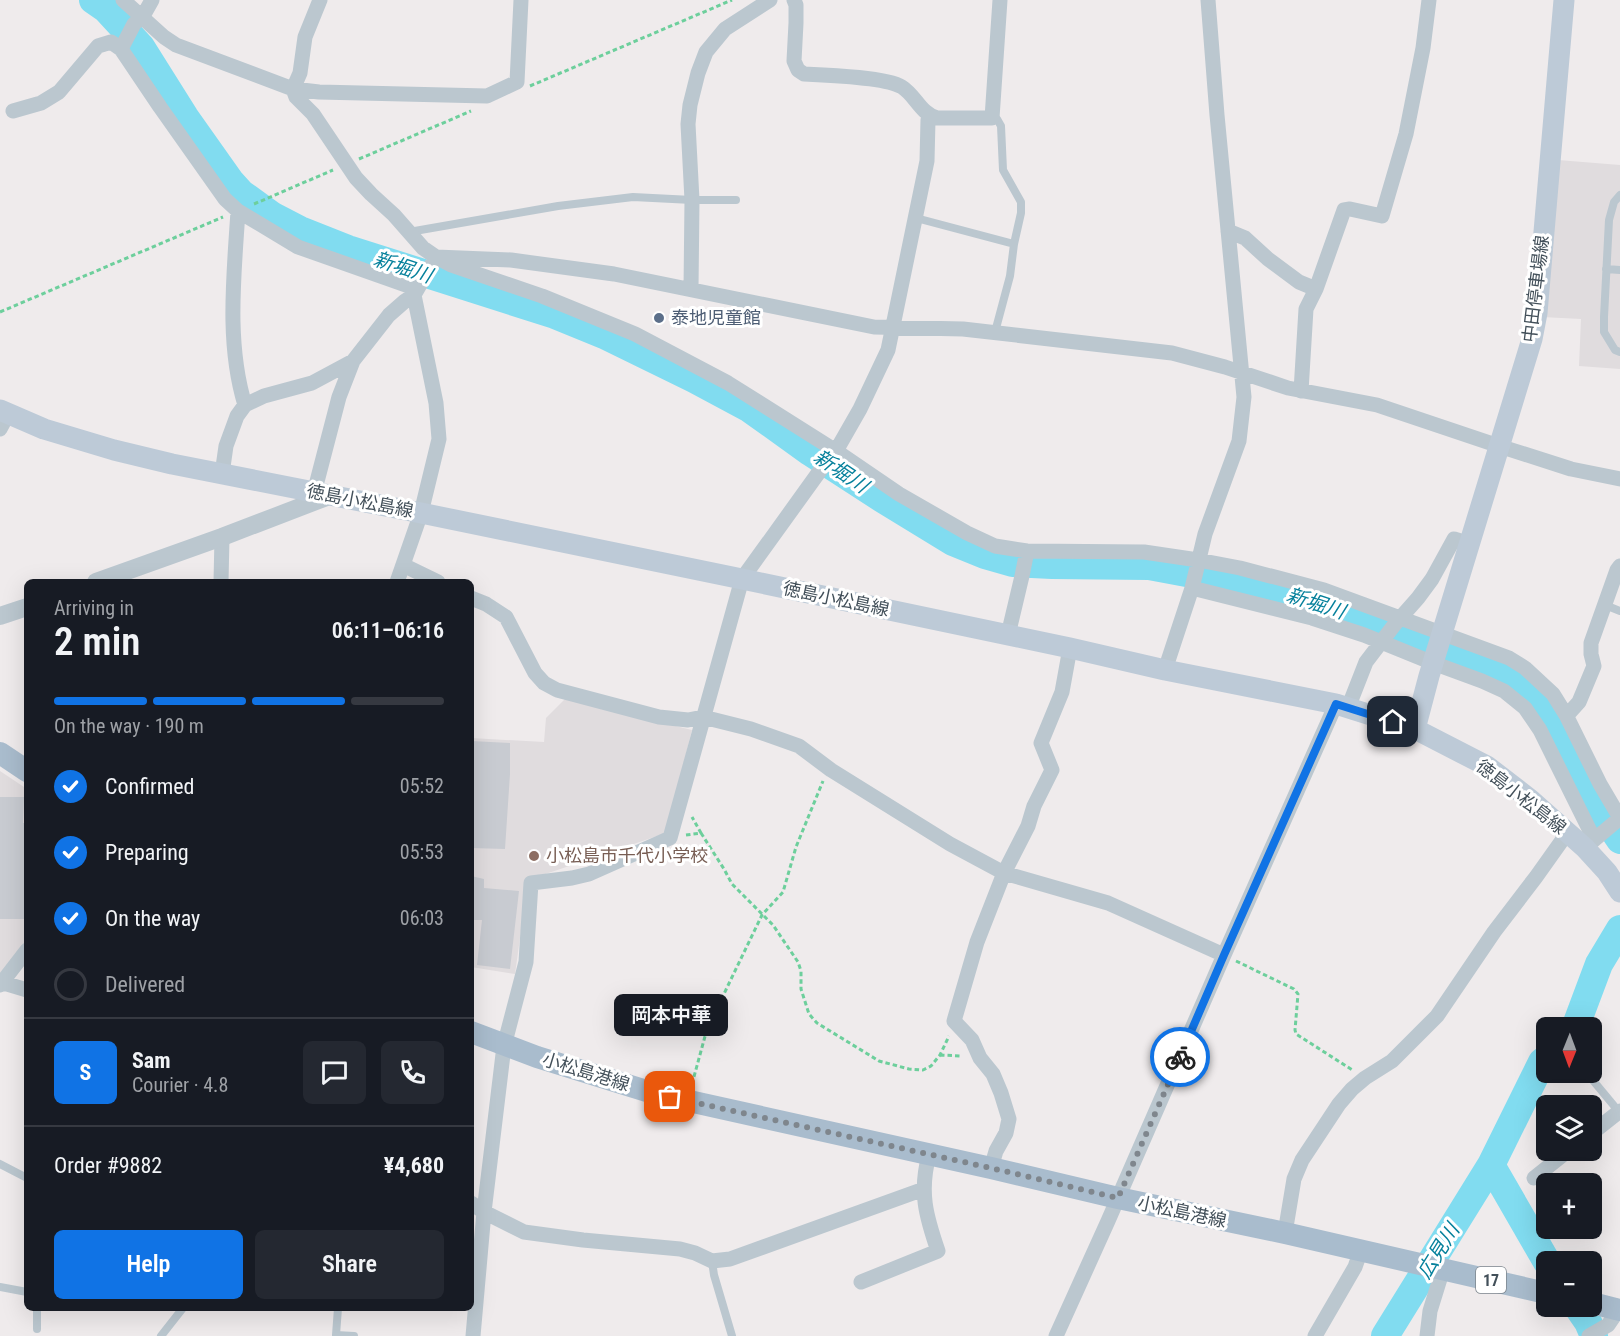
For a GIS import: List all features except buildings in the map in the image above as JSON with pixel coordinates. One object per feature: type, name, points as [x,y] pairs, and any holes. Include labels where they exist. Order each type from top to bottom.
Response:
[{"type":"main road","name":"中田停車場線","points":[[1434,660],[1532,339],[1537,314],[1564,0]]},
{"type":"main road","name":"徳島小松島線","points":[[3,418],[114,450],[222,474],[742,579],[1342,706],[1415,729],[1487,766],[1568,832],[1593,841],[1606,872],[1620,892]]},
{"type":"main road","points":[[1415,729],[1434,660]]},
{"type":"main road","points":[[0,753],[24,769]]},
{"type":"main road","name":"小松島港線","points":[[474,1033],[504,1046],[653,1093],[1536,1291]]},
{"type":"main road","points":[[1602,1306],[1619,1310]]},
{"type":"street","points":[[123,0],[138,20],[176,45],[293,89],[319,92],[487,96],[517,82],[521,0]]},
{"type":"street","points":[[122,47],[152,0]]},
{"type":"street","points":[[320,0],[305,37],[300,73],[293,89],[296,97],[313,114],[356,178],[410,232],[433,260],[542,296],[635,334],[728,383],[899,494],[967,533],[995,546],[1026,553],[1144,552],[1198,563],[1240,568],[1322,593],[1397,621],[1509,658],[1525,668],[1553,694],[1619,819],[1593,841],[1540,730],[1525,708],[1504,691],[1434,660],[1314,615],[1192,585]]},
{"type":"street","points":[[691,289],[692,200],[688,124],[690,105],[706,52],[725,29],[770,0]]},
{"type":"street","points":[[794,0],[796,6],[794,61],[798,70],[804,74],[896,84],[905,88],[930,116],[937,118],[992,118],[1000,0]]},
{"type":"street","points":[[1165,670],[1192,585],[1205,534],[1239,441],[1244,396],[1208,0]]},
{"type":"street","points":[[1301,391],[1306,309],[1316,289],[1344,210],[1350,209],[1382,216],[1406,135],[1423,48],[1429,0]]},
{"type":"street","points":[[13,111],[42,103],[59,92],[98,46],[111,42],[122,47],[225,199],[238,211],[298,247],[416,290]]},
{"type":"street","points":[[473,1336],[484,1212],[504,1046],[526,962],[531,883],[589,874],[670,838],[742,579],[834,452],[860,409],[888,350],[927,161],[930,116]]},
{"type":"street","points":[[238,211],[233,337],[239,387],[245,405]]},
{"type":"street","points":[[1228,231],[1245,238],[1299,282],[1316,289]]},
{"type":"street","points":[[433,260],[512,260],[614,274],[864,325],[963,329],[1172,353],[1225,367],[1288,388],[1377,405],[1571,469],[1620,479]]},
{"type":"street","points":[[104,579],[222,537],[321,494],[339,397],[353,361],[389,315],[416,290],[433,260]]},
{"type":"street","points":[[398,579],[421,513],[440,439],[416,290]]},
{"type":"street","points":[[222,474],[226,446],[237,416],[245,405],[264,396],[312,383],[353,361]]},
{"type":"street","points":[[221,579],[222,537]]},
{"type":"street","points":[[1056,1336],[1224,955],[1342,706],[1366,662],[1432,579],[1454,539],[1470,544]]},
{"type":"street","points":[[1008,635],[1026,553]]},
{"type":"street","points":[[403,565],[432,579]]},
{"type":"street","points":[[1566,715],[1579,702],[1594,666],[1591,654],[1592,643],[1620,566]]},
{"type":"street","points":[[1314,615],[1322,593]]},
{"type":"street","points":[[474,599],[506,617],[536,674],[544,683],[557,690],[659,717],[688,720],[704,717],[751,729],[799,746],[831,770],[950,843],[1004,873],[1108,903],[1224,955]]},
{"type":"street","points":[[0,616],[24,608]]},
{"type":"street","points":[[991,1168],[996,1151],[1006,1133],[1009,1119],[993,1074],[980,1058],[972,1040],[954,1020],[977,942],[1004,873],[1028,826],[1034,806],[1052,770],[1041,743],[1062,692],[1070,648]]},
{"type":"street","points":[[1285,1233],[1294,1179],[1302,1160],[1339,1104],[1365,1078],[1392,1061],[1437,1016],[1494,932],[1568,832]]},
{"type":"street","points":[[24,954],[0,983],[24,989]]},
{"type":"street","points":[[1602,1126],[1620,1112]]},
{"type":"street","points":[[861,1282],[938,1251],[927,1220],[924,1189],[924,1174],[929,1155]]},
{"type":"street","points":[[1534,1178],[1555,1161]]},
{"type":"street","points":[[474,1205],[524,1232],[680,1249],[712,1261],[730,1258],[924,1189]]},
{"type":"street","points":[[1315,1336],[1355,1267],[1361,1250]]},
{"type":"street","points":[[1427,1336],[1434,1267]]},
{"type":"street","points":[[1589,1336],[1608,1325],[1619,1310]]},
{"type":"lane","points":[[992,118],[997,118],[1001,126],[1003,170],[1020,202],[1021,213],[1010,276],[995,332]]},
{"type":"lane","points":[[1620,195],[1614,202],[1609,220],[1604,332],[1615,350],[1620,352]]},
{"type":"lane","points":[[410,232],[558,206],[633,197],[736,200]]},
{"type":"lane","points":[[916,218],[1014,244]]},
{"type":"lane","points":[[1606,269],[1620,270]]},
{"type":"lane","points":[[1605,605],[1620,611]]},
{"type":"lane","points":[[1595,1083],[1620,1112]]},
{"type":"lane","points":[[0,1164],[24,1176]]},
{"type":"lane","points":[[712,1261],[732,1336]]},
{"type":"lane","points":[[0,1287],[24,1291]]},
{"type":"lane","points":[[37,1311],[37,1329]]},
{"type":"lane","points":[[161,1336],[181,1311]]},
{"type":"lane","points":[[338,1311],[336,1335],[354,1336]]},
{"type":"path","points":[[0,312],[238,211]]},
{"type":"path","points":[[687,1101],[707,1029],[762,915],[783,892],[796,847],[824,779],[831,770]]},
{"type":"path","points":[[700,833],[732,884],[773,925],[798,962],[801,971],[801,989],[809,1014],[818,1023],[879,1061],[909,1069],[923,1070],[931,1066],[940,1055],[954,1020]]},
{"type":"path","points":[[1224,955],[1294,989],[1298,994],[1296,1034],[1365,1078]]},
{"type":"path","points":[[940,1055],[980,1058]]},
{"type":"shaded area","points":[[1558,160],[1620,165],[1620,369],[1579,366],[1581,319],[1542,317]]},
{"type":"shaded area","name":"小松島市千代小学校","points":[[565,699],[692,730],[666,833],[528,880],[515,974],[474,967],[474,738],[544,742],[546,718]]},
{"type":"shaded area","points":[[0,771],[24,787],[24,943],[0,977]]},
{"type":"waterway","name":"新堀川","points":[[93,0],[106,9],[141,47],[185,117],[231,182],[241,193],[273,216],[300,230],[348,249],[555,315],[604,335],[750,409],[810,452],[881,498],[953,542],[985,555],[1013,563],[1149,566],[1272,589],[1357,616],[1501,672],[1529,691],[1552,723],[1601,812],[1620,840]]},
{"type":"waterway","name":"新堀川","points":[[1579,1017],[1599,964],[1620,929]]},
{"type":"waterway","name":"広見川","points":[[1385,1336],[1491,1165],[1536,1074]]},
{"type":"waterway","name":"新堀川","points":[[1491,1165],[1541,1251]]},
{"type":"waterway","name":"新堀川","points":[[1585,1317],[1594,1336]]},
{"type":"way so far","points":[[670,1097],[1118,1198],[1180,1057]]},
{"type":"place","name":"泰地児童館","points":[[659,318]]},
{"type":"place","name":"小松島市千代小学校","points":[[534,856]]},
{"type":"place","name":"岡本中華","points":[[670,1097]]},
{"type":"route","points":[[1180,1057],[1336,704],[1393,722]]}]
